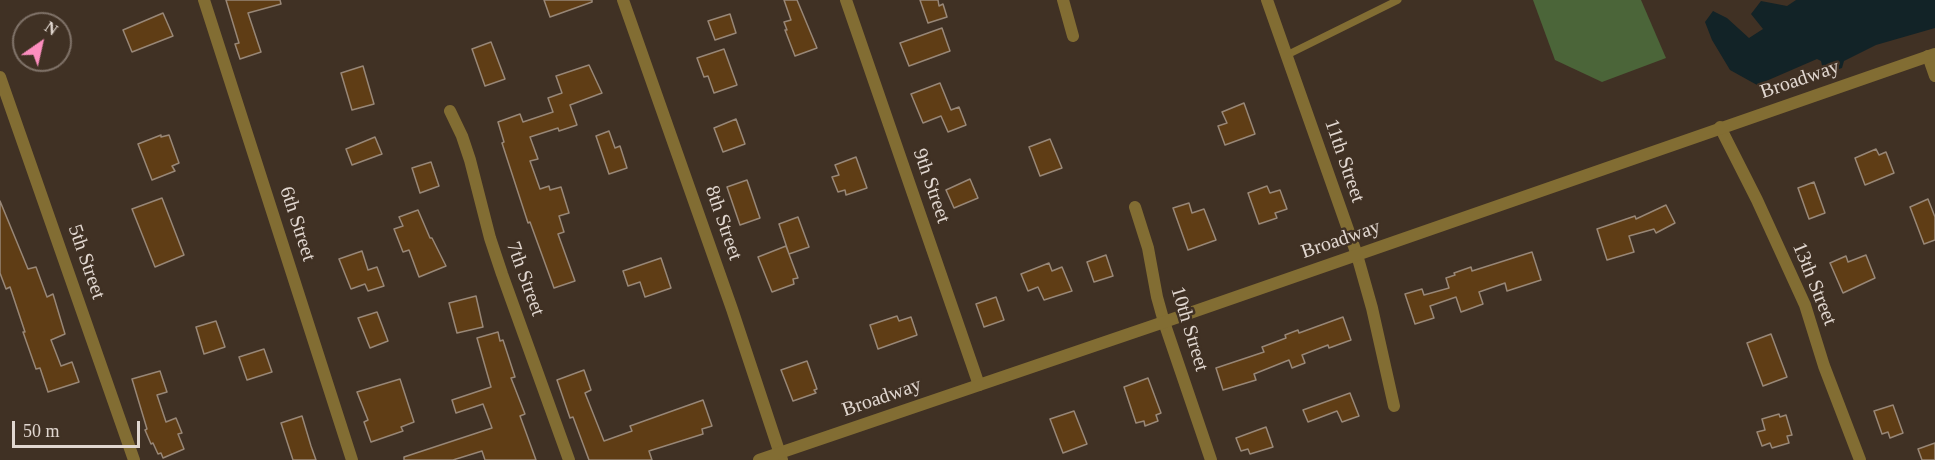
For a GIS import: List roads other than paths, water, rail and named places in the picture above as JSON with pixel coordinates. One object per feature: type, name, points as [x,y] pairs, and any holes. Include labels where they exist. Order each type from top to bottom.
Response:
[{"type":"street","name":"6th Street","points":[[204,0],[352,460]]},
{"type":"street","name":"8th Street","points":[[623,0],[732,309],[781,456]]},
{"type":"street","name":"9th Street","points":[[846,0],[979,385]]},
{"type":"street","points":[[1064,0],[1073,36]]},
{"type":"street","name":"11th Street","points":[[1267,0],[1357,255],[1372,308],[1394,406]]},
{"type":"street","name":"Broadway","points":[[759,460],[781,456],[979,385],[1931,55]]},
{"type":"street","points":[[1931,55],[1935,76]]},
{"type":"street","name":"5th Street","points":[[0,77],[135,460]]},
{"type":"street","name":"7th Street","points":[[450,111],[470,160],[487,228],[502,274],[569,460]]},
{"type":"street","name":"13th Street","points":[[1720,127],[1757,200],[1805,305],[1827,376],[1860,460]]},
{"type":"street","name":"10th Street","points":[[1135,207],[1148,248],[1164,322],[1211,460]]},
{"type":"lane","points":[[1287,55],[1398,0]]}]
